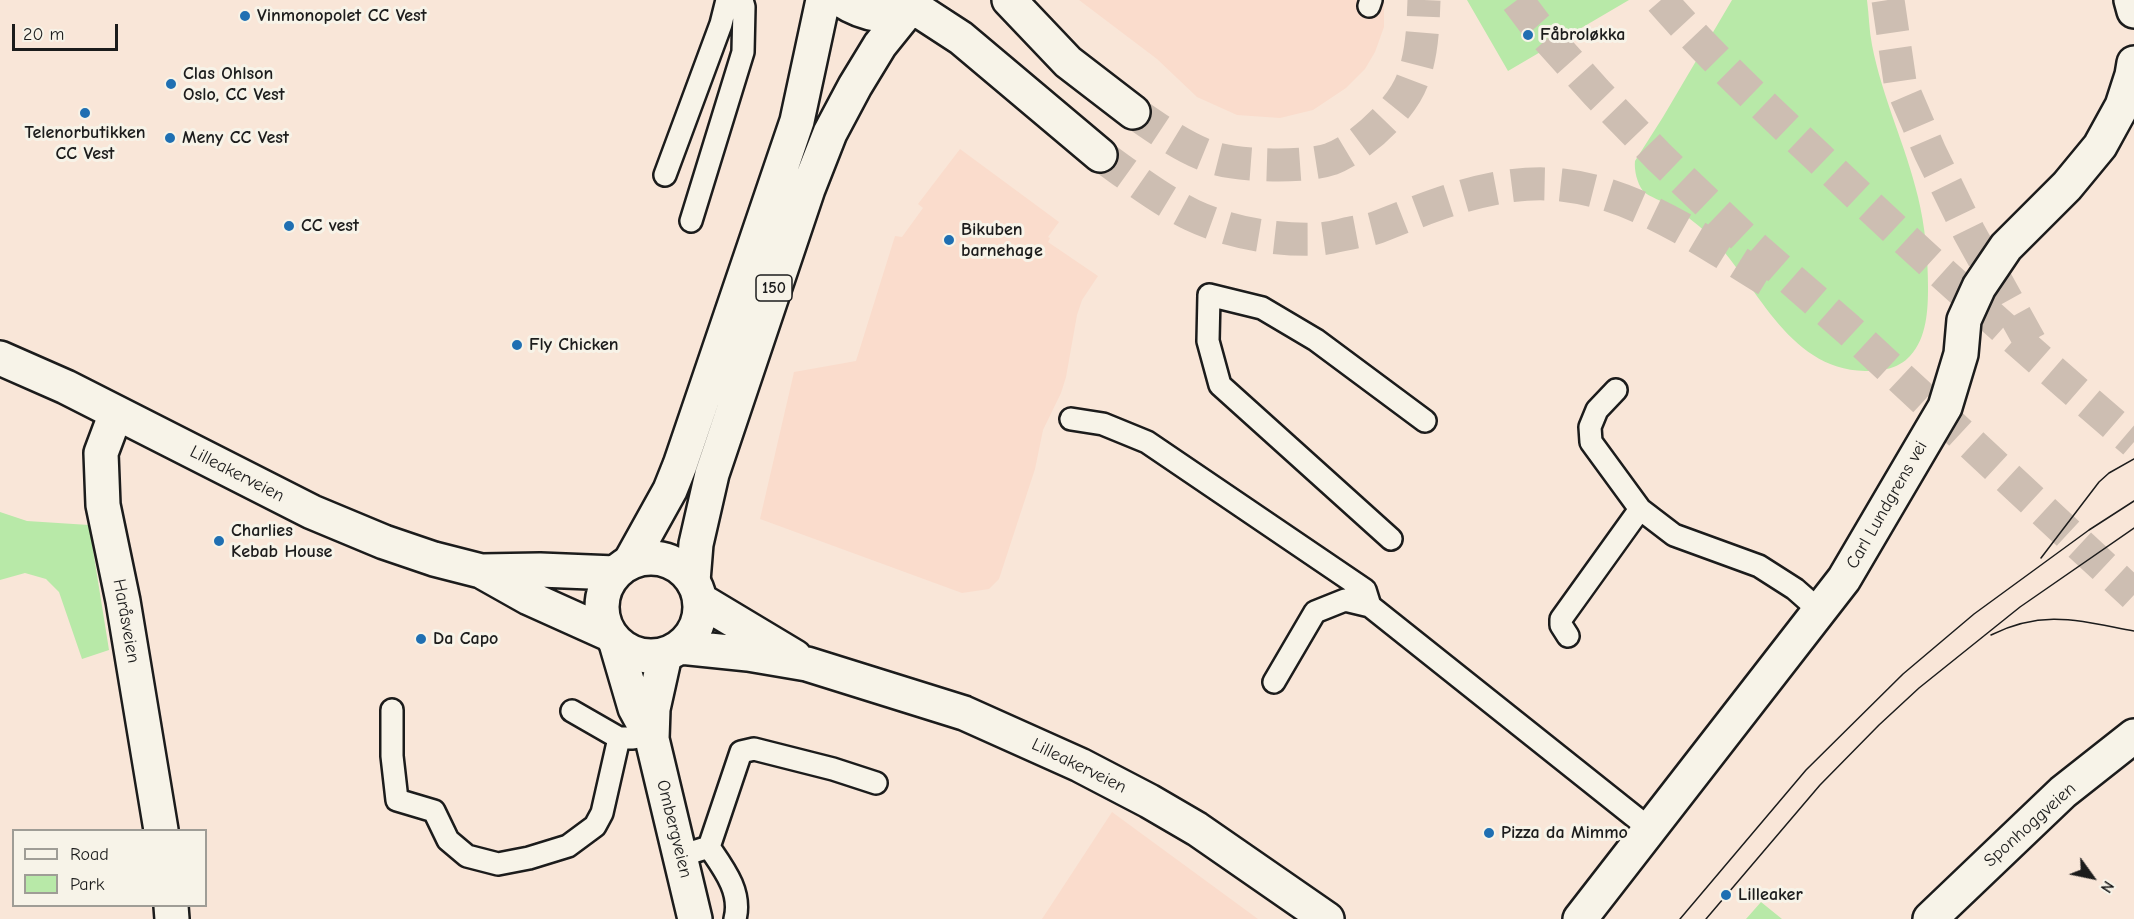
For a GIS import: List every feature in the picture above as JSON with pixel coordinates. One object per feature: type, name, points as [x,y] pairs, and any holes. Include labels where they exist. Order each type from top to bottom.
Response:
[{"type":"main road","name":"150","points":[[623,567],[670,490],[680,465],[797,121],[823,0]]},
{"type":"main road","points":[[841,0],[861,11],[882,16],[919,8],[961,38],[1100,155]]},
{"type":"main road","points":[[1009,0],[1068,62],[1133,112]]},
{"type":"main road","points":[[2131,0],[2134,11]]},
{"type":"main road","name":"150","points":[[697,590],[696,544],[712,474],[808,189],[830,133],[880,45],[919,8]]},
{"type":"main road","name":"Carl Lundgrens vei","points":[[1580,919],[1844,579],[1945,407],[1961,354],[1964,320],[1979,287],[2006,247],[2067,186],[2100,146],[2122,106],[2134,63]]},
{"type":"main road","name":"Lilleakerveien","points":[[0,358],[66,387],[312,512],[384,542],[434,559],[481,571],[529,598],[613,638]]},
{"type":"main road","name":"Haråsveien","points":[[116,413],[101,453],[103,504],[123,601],[161,829]]},
{"type":"main road","points":[[644,558],[665,560],[684,570],[697,590],[700,614],[697,626],[690,638],[673,651],[652,657],[627,650],[613,638],[603,619],[602,602],[606,587],[623,567],[644,558]]},
{"type":"main road","name":"Lilleakerveien","points":[[481,571],[623,567]]},
{"type":"main road","name":"Lilleakerveien","points":[[697,590],[807,664]]},
{"type":"main road","name":"Ombergveien","points":[[613,638],[635,708],[652,739],[695,852],[695,919]]},
{"type":"main road","name":"Lilleakerveien","points":[[673,651],[748,654],[807,664],[964,714],[1080,765],[1149,801],[1197,829],[1327,919]]},
{"type":"main road","name":"Ombergveien","points":[[652,739],[653,709],[673,651]]},
{"type":"main road","name":"Sponhoggveien","points":[[1930,919],[2063,792],[2134,736]]},
{"type":"lane","points":[[664,175],[728,0]]},
{"type":"lane","points":[[691,221],[743,52],[744,7],[742,0]]},
{"type":"lane","points":[[1390,539],[1220,385],[1208,341],[1209,295],[1262,308],[1316,339],[1425,421]]},
{"type":"lane","points":[[1616,390],[1597,410],[1590,427],[1591,442],[1640,509],[1674,535],[1759,566],[1795,590],[1820,611]]},
{"type":"lane","points":[[1071,418],[1104,424],[1147,442],[1365,590],[1370,606]]},
{"type":"lane","points":[[1568,636],[1561,625],[1561,619],[1640,509]]},
{"type":"lane","points":[[1274,682],[1315,612],[1345,600],[1370,606],[1650,829]]},
{"type":"lane","points":[[392,710],[392,756],[397,800],[434,811],[448,840],[467,856],[498,864],[529,858],[568,846],[595,826],[602,813],[619,738]]},
{"type":"lane","points":[[572,711],[619,738],[652,739]]},
{"type":"lane","points":[[735,919],[737,909],[730,878],[695,852],[741,752],[754,749],[833,769],[876,783]]},
{"type":"shaded area","points":[[1079,0],[1384,0],[1384,27],[1375,52],[1365,69],[1346,88],[1313,110],[1280,118],[1237,115],[1197,97],[1157,59]]},
{"type":"shaded area","points":[[960,149],[1059,222],[1048,237],[1050,238],[1048,242],[1098,276],[1082,300],[1077,315],[1066,377],[1043,430],[1035,469],[999,579],[989,589],[962,593],[760,519],[794,372],[856,361],[895,236],[902,237],[923,208],[918,204]]},
{"type":"shaded area","points":[[1112,812],[1258,919],[1042,919]]},
{"type":"green space","name":"Fåbroløkka","points":[[1467,0],[1629,0],[1508,71]]},
{"type":"green space","points":[[1732,0],[1867,0],[1876,64],[1913,178],[1923,219],[1927,253],[1928,305],[1923,332],[1916,349],[1895,366],[1884,370],[1865,371],[1837,366],[1814,355],[1793,339],[1775,319],[1707,233],[1676,209],[1643,191],[1639,184],[1635,161]]},
{"type":"green space","points":[[0,512],[27,521],[89,525],[109,650],[82,659],[59,592],[46,579],[25,573],[0,580]]},
{"type":"green space","points":[[1761,902],[1782,919],[1746,919]]},
{"type":"tunnel","points":[[1133,112],[1184,145],[1217,159],[1274,165],[1306,164],[1331,159],[1354,146],[1378,127],[1407,92],[1420,51],[1424,0]]},
{"type":"tunnel","points":[[1517,0],[1535,24],[1596,92],[1659,157],[1745,239],[1848,329],[2134,595]]},
{"type":"tunnel","points":[[1661,0],[1738,81],[1857,195],[2134,442]]},
{"type":"tunnel","points":[[1888,0],[1900,82],[1930,152],[1969,232],[2030,342]]},
{"type":"tunnel","points":[[1100,155],[1156,195],[1192,215],[1222,227],[1287,239],[1320,239],[1372,229],[1445,202],[1515,185],[1562,185],[1591,190],[1619,199],[1673,223],[1775,285]]},
{"type":"tram line","points":[[2041,558],[2099,482],[2109,473],[2134,459]]},
{"type":"tram line","points":[[1680,919],[1806,770],[1903,674],[1974,614],[2089,530],[2134,501]]},
{"type":"tram line","points":[[1706,919],[1820,785],[1919,688],[2020,607],[2134,528]]},
{"type":"tram line","points":[[1991,635],[2028,622],[2062,619],[2134,631]]},
{"type":"place","name":"Vinmonopolet CC Vest","points":[[245,16]]},
{"type":"place","name":"Fåbroløkka","points":[[1528,35]]},
{"type":"place","name":"Clas Ohlson Oslo, CC Vest","points":[[171,84]]},
{"type":"place","name":"Telenorbutikken CC Vest","points":[[85,113]]},
{"type":"place","name":"Meny CC Vest","points":[[170,138]]},
{"type":"place","name":"CC vest","points":[[289,226]]},
{"type":"place","name":"Bikuben barnehage","points":[[949,240]]},
{"type":"place","name":"Fly Chicken","points":[[517,345]]},
{"type":"place","name":"Charlies Kebab House","points":[[219,541]]},
{"type":"place","name":"Da Capo","points":[[421,639]]},
{"type":"place","name":"Pizza da Mimmo","points":[[1489,833]]},
{"type":"place","name":"Lilleaker","points":[[1726,895]]}]
